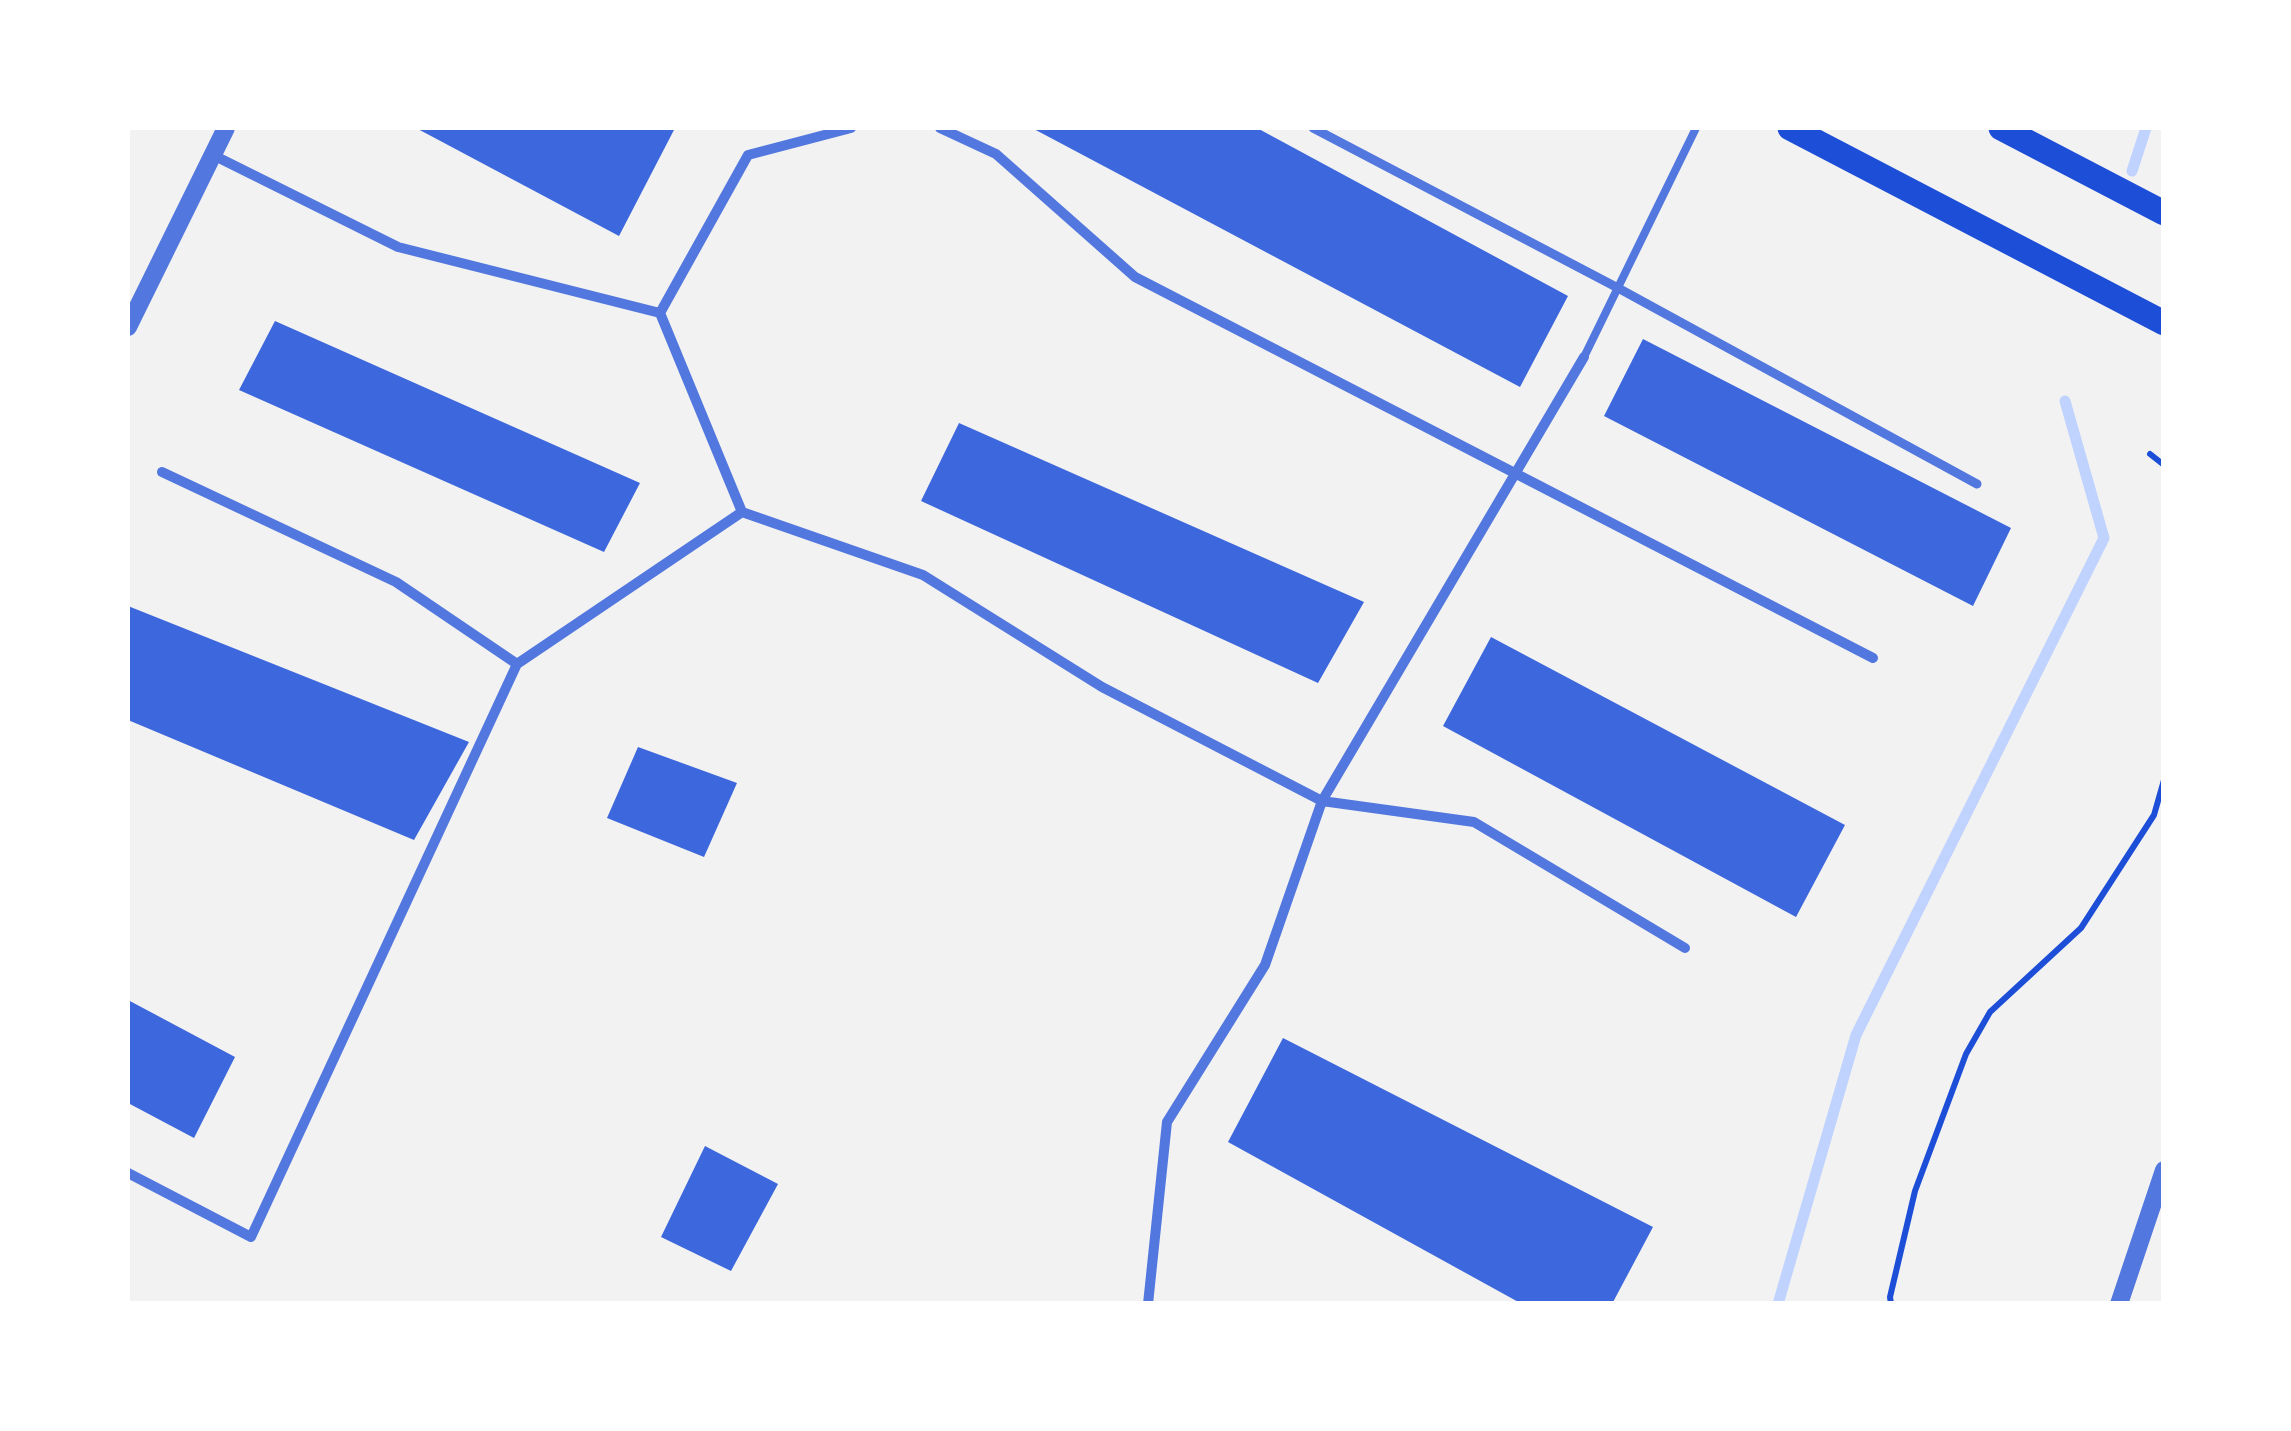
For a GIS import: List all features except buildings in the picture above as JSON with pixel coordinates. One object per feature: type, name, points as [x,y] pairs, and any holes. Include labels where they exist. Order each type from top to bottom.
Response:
[{"type":"main road","points":[[1790,128],[2164,324]]},
{"type":"main road","points":[[2001,128],[2164,214]]},
{"type":"street","points":[[128,327],[226,128]]},
{"type":"street","points":[[660,313],[748,154],[851,128]]},
{"type":"street","points":[[940,128],[996,154],[1135,277],[1873,658]]},
{"type":"street","points":[[1313,128],[1618,288],[1977,484]]},
{"type":"street","points":[[213,155],[398,247],[660,313]]},
{"type":"street","points":[[660,313],[742,512],[922,575],[1102,686],[1322,801],[1474,822],[1685,948]]},
{"type":"street","points":[[1148,1304],[1167,1122],[1265,965],[1322,801],[1584,357]]},
{"type":"street","points":[[162,472],[396,582],[516,664]]},
{"type":"street","points":[[128,1172],[251,1237],[516,664],[742,512]]},
{"type":"street","points":[[2119,1304],[2164,1170]]},
{"type":"lane","points":[[1584,357],[1696,128]]},
{"type":"path","points":[[2150,454],[2164,465]]},
{"type":"path","points":[[1892,1304],[1890,1297],[1915,1190],[1966,1054],[1990,1012],[2081,928],[2154,815],[2164,780]]},
{"type":"waterway","points":[[2132,171],[2146,128]]},
{"type":"waterway","points":[[1778,1304],[1856,1035],[2104,538],[2065,401]]}]
